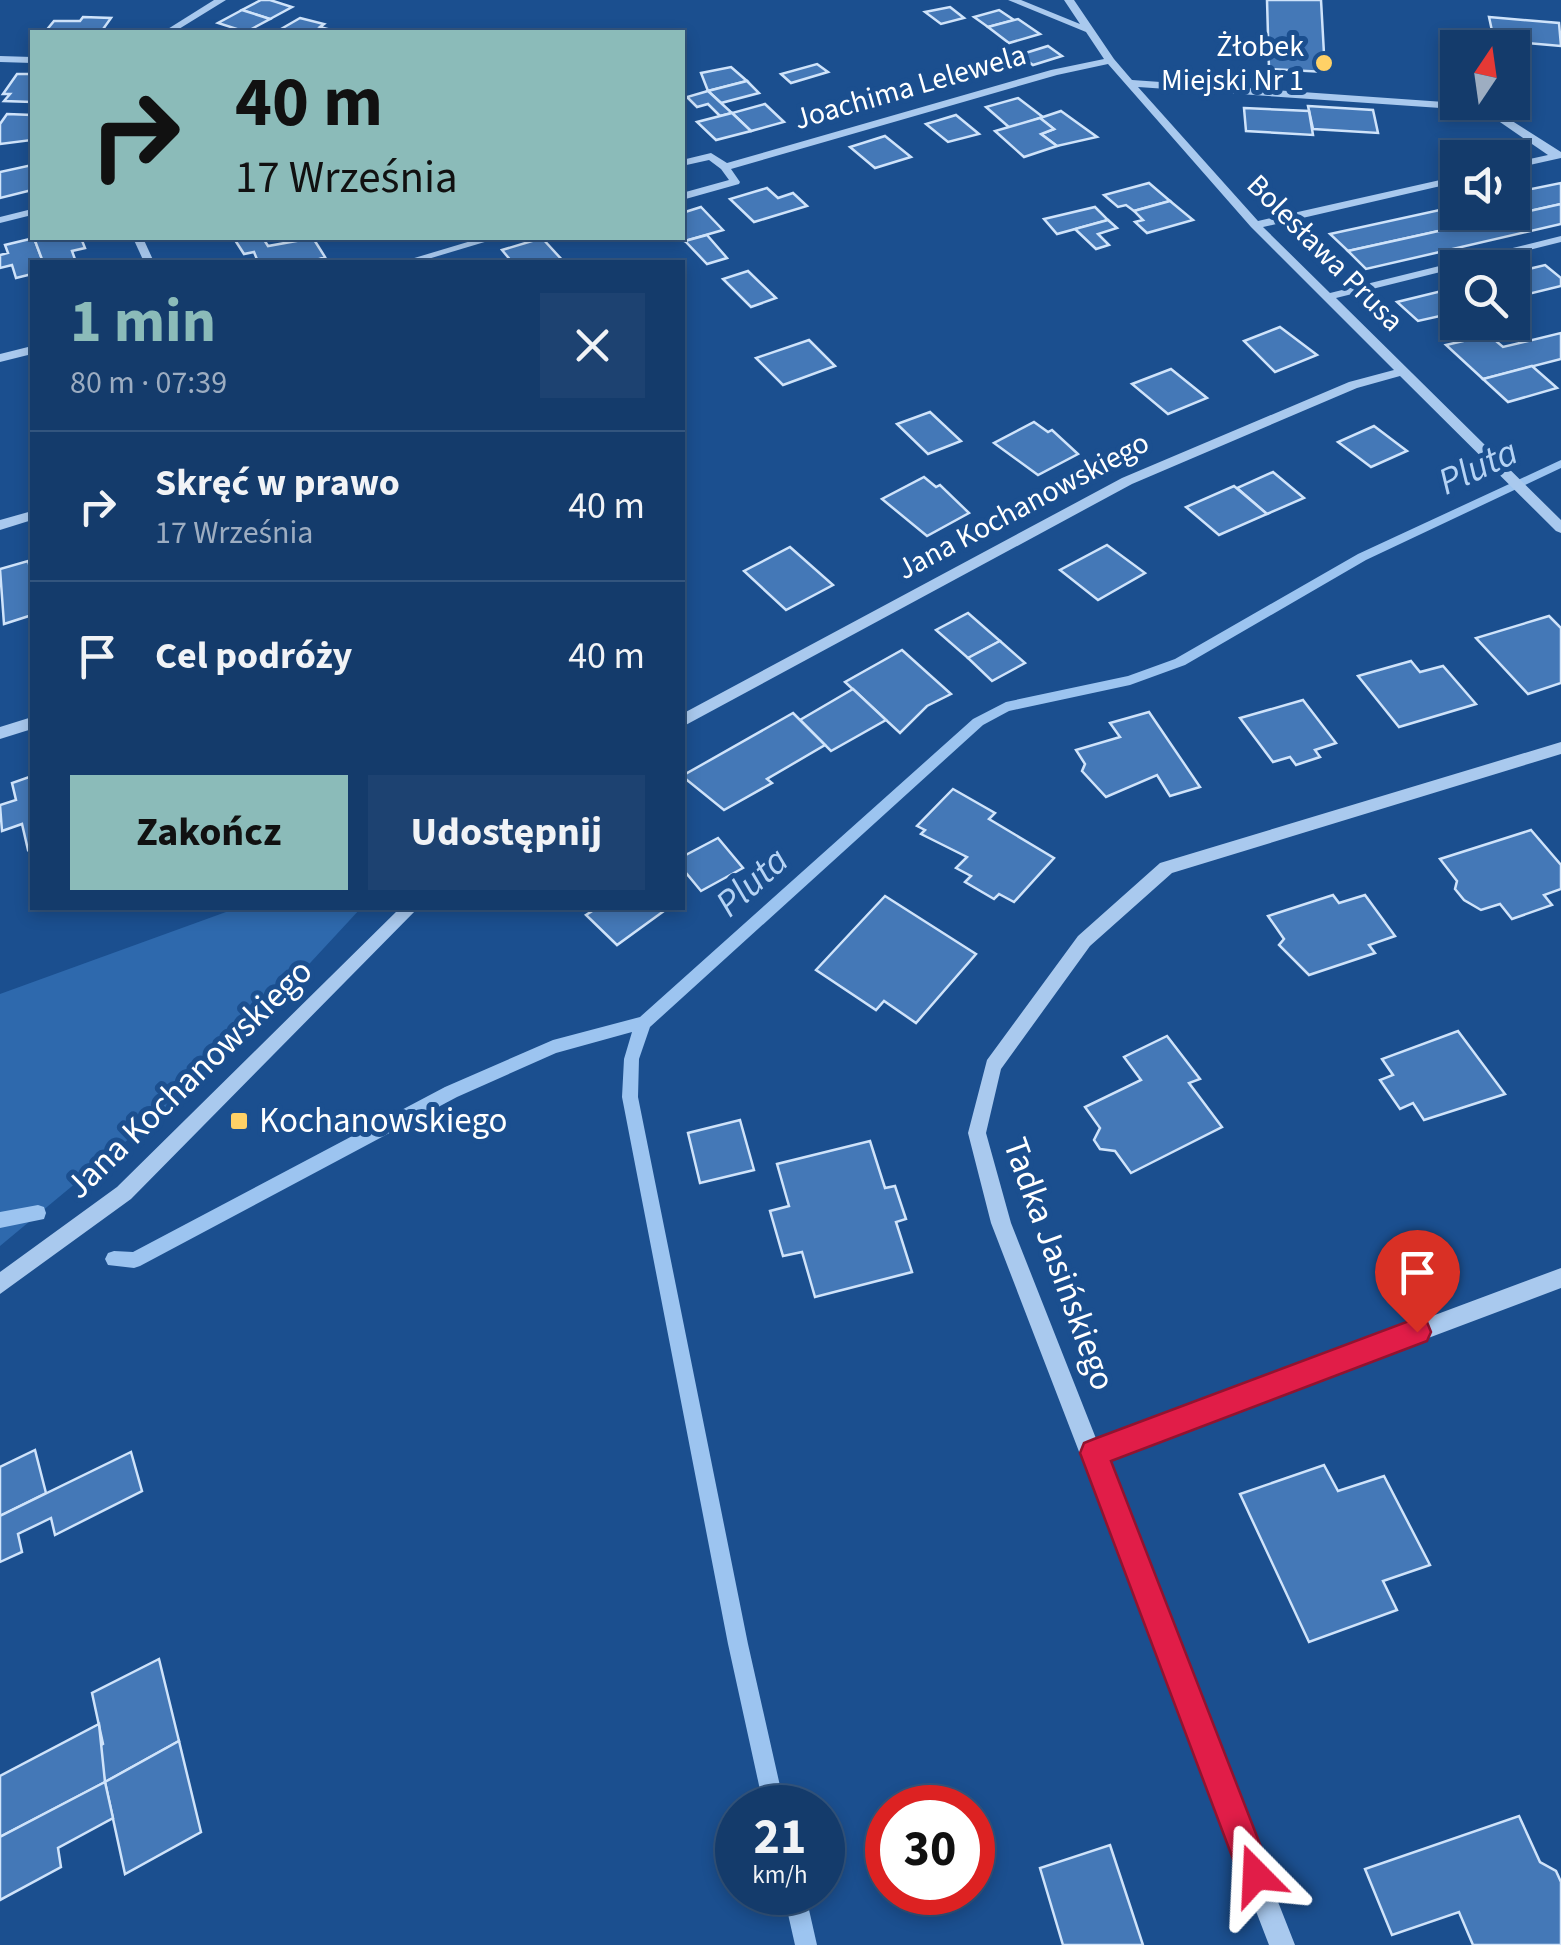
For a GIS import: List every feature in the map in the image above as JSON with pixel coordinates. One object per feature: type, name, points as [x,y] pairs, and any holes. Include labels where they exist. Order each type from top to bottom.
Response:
[{"type":"street","points":[[171,30],[221,0]]},
{"type":"street","points":[[1013,0],[1085,29]]},
{"type":"street","name":"Bolesława Prusa","points":[[1069,0],[1110,61],[1255,225],[1561,528]]},
{"type":"street","points":[[0,59],[30,60]]},
{"type":"street","name":"Joachima Lelewela","points":[[685,162],[711,156],[725,167],[1055,72],[1110,61]]},
{"type":"street","points":[[1129,83],[1487,108],[1559,156]]},
{"type":"street","points":[[1530,162],[1559,156]]},
{"type":"street","points":[[685,196],[735,182],[725,167]]},
{"type":"street","points":[[1255,225],[1440,182]]},
{"type":"street","points":[[0,220],[30,212]]},
{"type":"street","points":[[414,260],[485,240]]},
{"type":"street","points":[[1327,297],[1561,240]]},
{"type":"street","points":[[0,358],[30,350]]},
{"type":"street","name":"Jana Kochanowskiego","points":[[685,718],[1126,481],[1353,385],[1404,370]]},
{"type":"street","points":[[0,525],[30,517]]},
{"type":"street","points":[[0,733],[30,724]]},
{"type":"street","name":"Tadka Jasińskiego","points":[[1282,1945],[1094,1453],[1001,1223],[976,1133],[993,1066],[1084,940],[1166,868],[1561,748]]},
{"type":"street","name":"Jana Kochanowskiego","points":[[0,1284],[124,1194],[408,910]]},
{"type":"street","points":[[1094,1453],[1561,1278]]},
{"type":"shaded area","points":[[231,910],[359,910],[273,1003],[154,1118],[0,1246],[0,994]]},
{"type":"building","points":[[261,0],[292,7],[270,19],[242,10]]},
{"type":"building","points":[[1267,0],[1321,0],[1325,72],[1269,69]]},
{"type":"building","points":[[950,7],[964,18],[941,24],[925,12]]},
{"type":"building","points":[[242,10],[270,19],[250,30],[218,23]]},
{"type":"building","points":[[999,10],[1014,20],[988,27],[974,17]]},
{"type":"building","points":[[83,17],[111,18],[102,30],[47,30],[54,21],[80,21]]},
{"type":"building","points":[[1489,17],[1559,23],[1561,46],[1530,43],[1530,30],[1492,30]]},
{"type":"building","points":[[300,18],[324,24],[320,27],[331,30],[281,29]]},
{"type":"building","points":[[1018,19],[1040,34],[1009,43],[988,27]]},
{"type":"building","points":[[1048,46],[1062,56],[1033,65],[1019,55]]},
{"type":"building","points":[[817,64],[828,72],[791,83],[781,74]]},
{"type":"building","points":[[731,67],[747,81],[708,91],[701,73]]},
{"type":"building","points":[[17,74],[30,74],[30,102],[4,101],[10,94],[3,94]]},
{"type":"building","points":[[747,81],[759,93],[721,103],[708,91]]},
{"type":"building","points":[[708,91],[732,113],[720,116],[708,104],[697,107],[687,97]]},
{"type":"building","points":[[1018,98],[1043,117],[1010,128],[986,107]]},
{"type":"building","points":[[765,104],[784,122],[751,131],[732,113]]},
{"type":"building","points":[[1308,106],[1373,110],[1378,133],[1313,129]]},
{"type":"building","points":[[1244,108],[1309,111],[1313,135],[1246,131]]},
{"type":"building","points":[[1061,111],[1097,137],[1057,146],[1041,134],[1054,129],[1040,118]]},
{"type":"building","points":[[732,113],[751,131],[716,140],[697,122]]},
{"type":"building","points":[[7,114],[30,115],[30,140],[0,144],[0,124]]},
{"type":"building","points":[[956,115],[979,134],[948,142],[926,124]]},
{"type":"building","points":[[1040,118],[1054,129],[1041,134],[1057,146],[1024,157],[995,131]]},
{"type":"building","points":[[885,136],[911,157],[875,168],[850,147]]},
{"type":"building","points":[[30,165],[30,190],[0,198],[0,172]]},
{"type":"building","points":[[1149,183],[1170,201],[1134,211],[1126,205],[1118,207],[1104,195]]},
{"type":"building","points":[[1561,183],[1561,204],[1530,211],[1530,189]]},
{"type":"building","points":[[767,188],[778,198],[793,193],[807,206],[754,222],[730,199]]},
{"type":"building","points":[[1170,201],[1193,220],[1147,233],[1135,222],[1143,220],[1134,211]]},
{"type":"building","points":[[1561,204],[1561,224],[1366,269],[1348,251],[1443,230],[1530,230],[1530,211]]},
{"type":"building","points":[[701,207],[723,230],[685,241],[685,212]]},
{"type":"building","points":[[1095,207],[1108,220],[1057,234],[1044,219]]},
{"type":"building","points":[[1440,210],[1440,230],[1443,230],[1348,251],[1330,234]]},
{"type":"building","points":[[1108,220],[1117,228],[1098,234],[1109,245],[1096,249],[1075,229]]},
{"type":"building","points":[[707,235],[727,258],[707,264],[685,241]]},
{"type":"building","points":[[35,240],[42,260],[30,260],[30,274],[16,278],[12,265],[0,268],[0,255],[8,253],[5,245]]},
{"type":"building","points":[[35,240],[82,240],[85,248],[72,251],[75,260],[42,260]]},
{"type":"building","points":[[235,240],[264,240],[268,246],[314,240],[325,257],[257,260],[254,252],[244,254]]},
{"type":"building","points":[[544,240],[562,260],[510,260],[502,250]]},
{"type":"building","points":[[1545,265],[1561,278],[1561,286],[1530,294],[1530,269]]},
{"type":"building","points":[[748,271],[776,298],[751,307],[723,279]]},
{"type":"building","points":[[1440,291],[1440,316],[1418,321],[1397,302]]},
{"type":"building","points":[[1280,327],[1317,355],[1275,372],[1244,341]]},
{"type":"building","points":[[1561,333],[1561,359],[1483,379],[1446,345],[1495,340],[1503,347]]},
{"type":"building","points":[[809,340],[835,366],[783,385],[756,358]]},
{"type":"building","points":[[1532,366],[1557,388],[1508,402],[1483,379]]},
{"type":"building","points":[[1171,369],[1207,398],[1168,414],[1132,384]]},
{"type":"building","points":[[930,412],[961,441],[928,454],[897,424]]},
{"type":"building","points":[[1034,422],[1048,432],[1052,430],[1078,454],[1038,475],[994,443]]},
{"type":"building","points":[[1374,426],[1407,451],[1371,467],[1338,442]]},
{"type":"building","points":[[1273,472],[1304,498],[1267,514],[1237,488]]},
{"type":"building","points":[[924,477],[936,487],[940,485],[969,513],[927,536],[882,499]]},
{"type":"building","points":[[1234,486],[1267,514],[1219,535],[1186,507]]},
{"type":"building","points":[[1107,545],[1145,573],[1098,600],[1060,570]]},
{"type":"building","points":[[790,547],[833,585],[786,610],[744,571]]},
{"type":"building","points":[[28,561],[30,616],[4,624],[0,569]]},
{"type":"building","points":[[968,613],[1000,641],[968,658],[936,630]]},
{"type":"building","points":[[1549,616],[1561,628],[1561,683],[1528,694],[1476,638]]},
{"type":"building","points":[[1000,641],[1025,663],[992,681],[968,658]]},
{"type":"building","points":[[902,650],[951,694],[927,706],[900,733],[845,682]]},
{"type":"building","points":[[1411,661],[1420,672],[1443,666],[1476,704],[1399,727],[1358,676]]},
{"type":"building","points":[[853,689],[886,720],[831,751],[800,720]]},
{"type":"building","points":[[1303,700],[1336,743],[1315,750],[1320,757],[1296,765],[1290,757],[1273,762],[1240,718]]},
{"type":"building","points":[[1149,712],[1200,787],[1170,796],[1157,775],[1106,797],[1082,771],[1085,764],[1076,750],[1120,737],[1110,723]]},
{"type":"building","points":[[793,713],[825,745],[767,779],[772,783],[724,810],[685,778],[685,774]]},
{"type":"building","points":[[30,777],[28,850],[22,824],[2,831],[0,805],[16,800],[12,783]]},
{"type":"building","points":[[953,789],[995,813],[989,819],[1054,858],[1014,902],[999,894],[994,899],[965,882],[971,876],[956,868],[967,857],[921,834],[925,830],[917,826]]},
{"type":"building","points":[[1531,830],[1561,865],[1561,889],[1544,895],[1552,905],[1512,919],[1500,904],[1481,910],[1464,900],[1455,889],[1457,881],[1440,859]]},
{"type":"building","points":[[718,838],[743,868],[701,891],[685,872],[685,855]]},
{"type":"building","points":[[1333,895],[1339,903],[1365,895],[1395,936],[1369,945],[1375,953],[1309,975],[1279,945],[1284,939],[1268,916]]},
{"type":"building","points":[[885,896],[976,954],[916,1023],[884,1001],[876,1010],[816,970]]},
{"type":"building","points":[[594,910],[665,910],[617,945],[586,915]]},
{"type":"building","points":[[1458,1031],[1505,1094],[1424,1120],[1413,1103],[1400,1109],[1380,1080],[1393,1075],[1382,1059]]},
{"type":"building","points":[[1167,1036],[1200,1079],[1189,1083],[1222,1127],[1131,1173],[1115,1151],[1100,1149],[1094,1140],[1100,1128],[1085,1107],[1141,1080],[1124,1057]]},
{"type":"building","points":[[740,1120],[754,1170],[700,1183],[688,1133]]},
{"type":"building","points":[[870,1141],[885,1188],[895,1186],[906,1219],[896,1222],[912,1272],[815,1297],[802,1252],[783,1256],[770,1211],[789,1206],[777,1164]]},
{"type":"building","points":[[35,1450],[46,1493],[0,1516],[0,1467]]},
{"type":"building","points":[[131,1452],[142,1491],[55,1535],[51,1518],[18,1534],[22,1552],[0,1562],[0,1516]]},
{"type":"building","points":[[1324,1465],[1338,1491],[1384,1476],[1430,1565],[1383,1581],[1397,1610],[1309,1642],[1240,1494]]},
{"type":"building","points":[[159,1659],[179,1741],[105,1782],[98,1747],[103,1744],[92,1693]]},
{"type":"building","points":[[99,1724],[105,1782],[0,1837],[0,1776]]},
{"type":"building","points":[[179,1741],[201,1832],[125,1874],[105,1782]]},
{"type":"building","points":[[105,1782],[113,1818],[58,1848],[61,1867],[0,1900],[0,1837]]},
{"type":"building","points":[[1519,1816],[1540,1862],[1556,1871],[1561,1882],[1561,1945],[1473,1945],[1459,1912],[1392,1935],[1365,1869]]},
{"type":"building","points":[[1110,1845],[1143,1945],[1063,1945],[1040,1868]]},
{"type":"waterway","name":"Pluta","points":[[645,1022],[978,722],[1006,707],[1130,680],[1180,662],[1362,557],[1561,464]]},
{"type":"waterway","points":[[114,1259],[134,1260],[451,1092],[553,1047],[645,1022]]},
{"type":"waterway","name":"Pluta","points":[[645,1022],[632,1059],[630,1097],[738,1644],[770,1785]]},
{"type":"waterway","points":[[0,1220],[38,1213]]},
{"type":"waterway","name":"Pluta","points":[[799,1915],[806,1945]]},
{"type":"place","name":"Żłobek Miejski Nr 1","points":[[1324,63]]},
{"type":"place","name":"Kochanowskiego","points":[[239,1121]]},
{"type":"route","points":[[1256,1875],[1094,1453],[1417,1332]]}]
